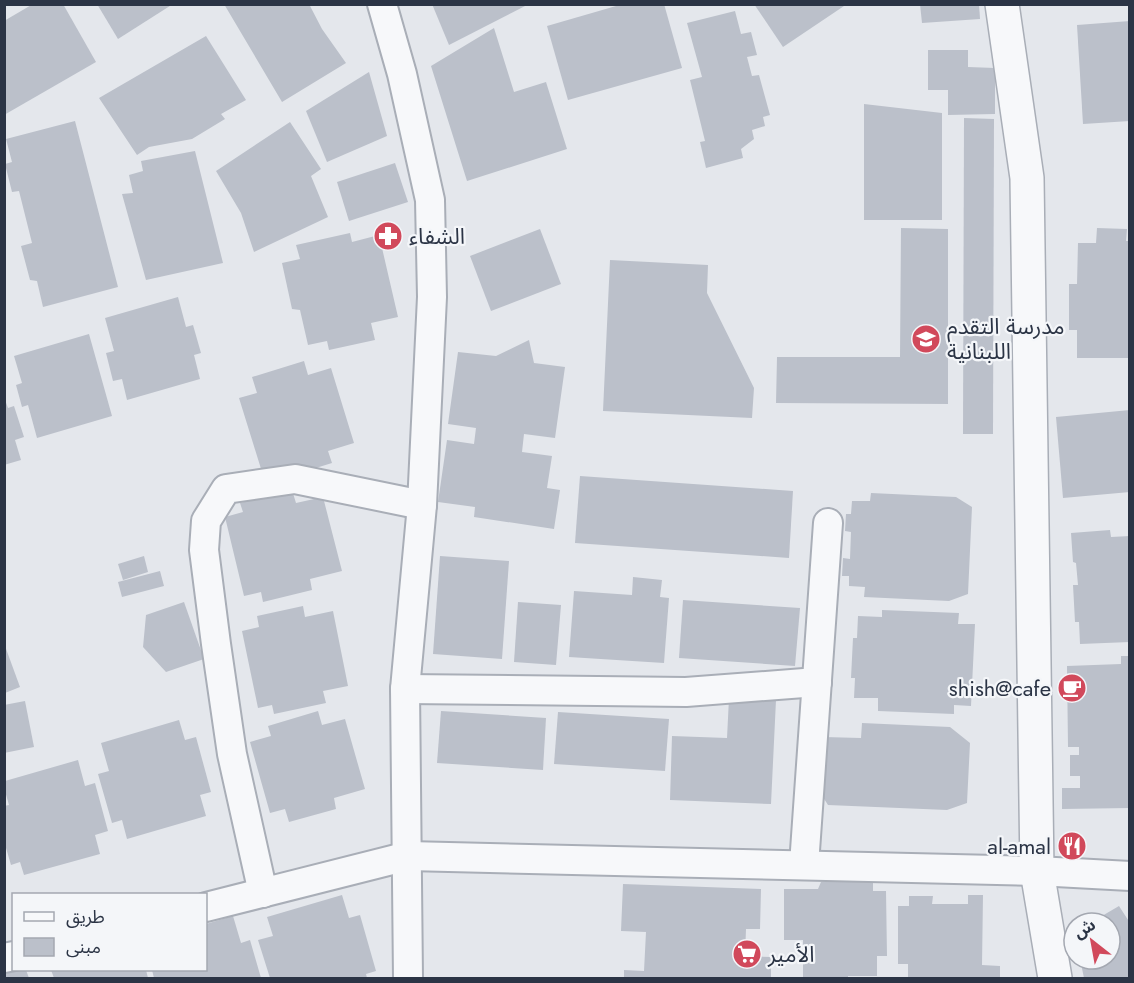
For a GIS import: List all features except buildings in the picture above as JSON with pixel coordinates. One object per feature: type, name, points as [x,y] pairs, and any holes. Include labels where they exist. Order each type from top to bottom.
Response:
[{"type":"street","points":[[382,4],[402,74],[430,200],[432,297],[422,505],[405,690],[408,978]]},
{"type":"street","points":[[1002,4],[1027,178],[1037,871],[1055,978]]},
{"type":"street","points":[[263,892],[232,754],[204,550],[206,521],[226,489],[295,479],[422,505]]},
{"type":"street","points":[[804,865],[828,523]]},
{"type":"street","points":[[405,690],[686,692],[817,682]]},
{"type":"street","points":[[207,907],[408,856],[1037,871],[1130,876]]},
{"type":"place","name":"الشفاء","points":[[388,236]]},
{"type":"place","name":"مدرسة التقدم اللبنانية","points":[[926,339]]},
{"type":"place","name":"shish@cafe","points":[[1072,688]]},
{"type":"place","name":"al-amal","points":[[1072,846]]},
{"type":"place","name":"الأمير","points":[[747,954]]}]
